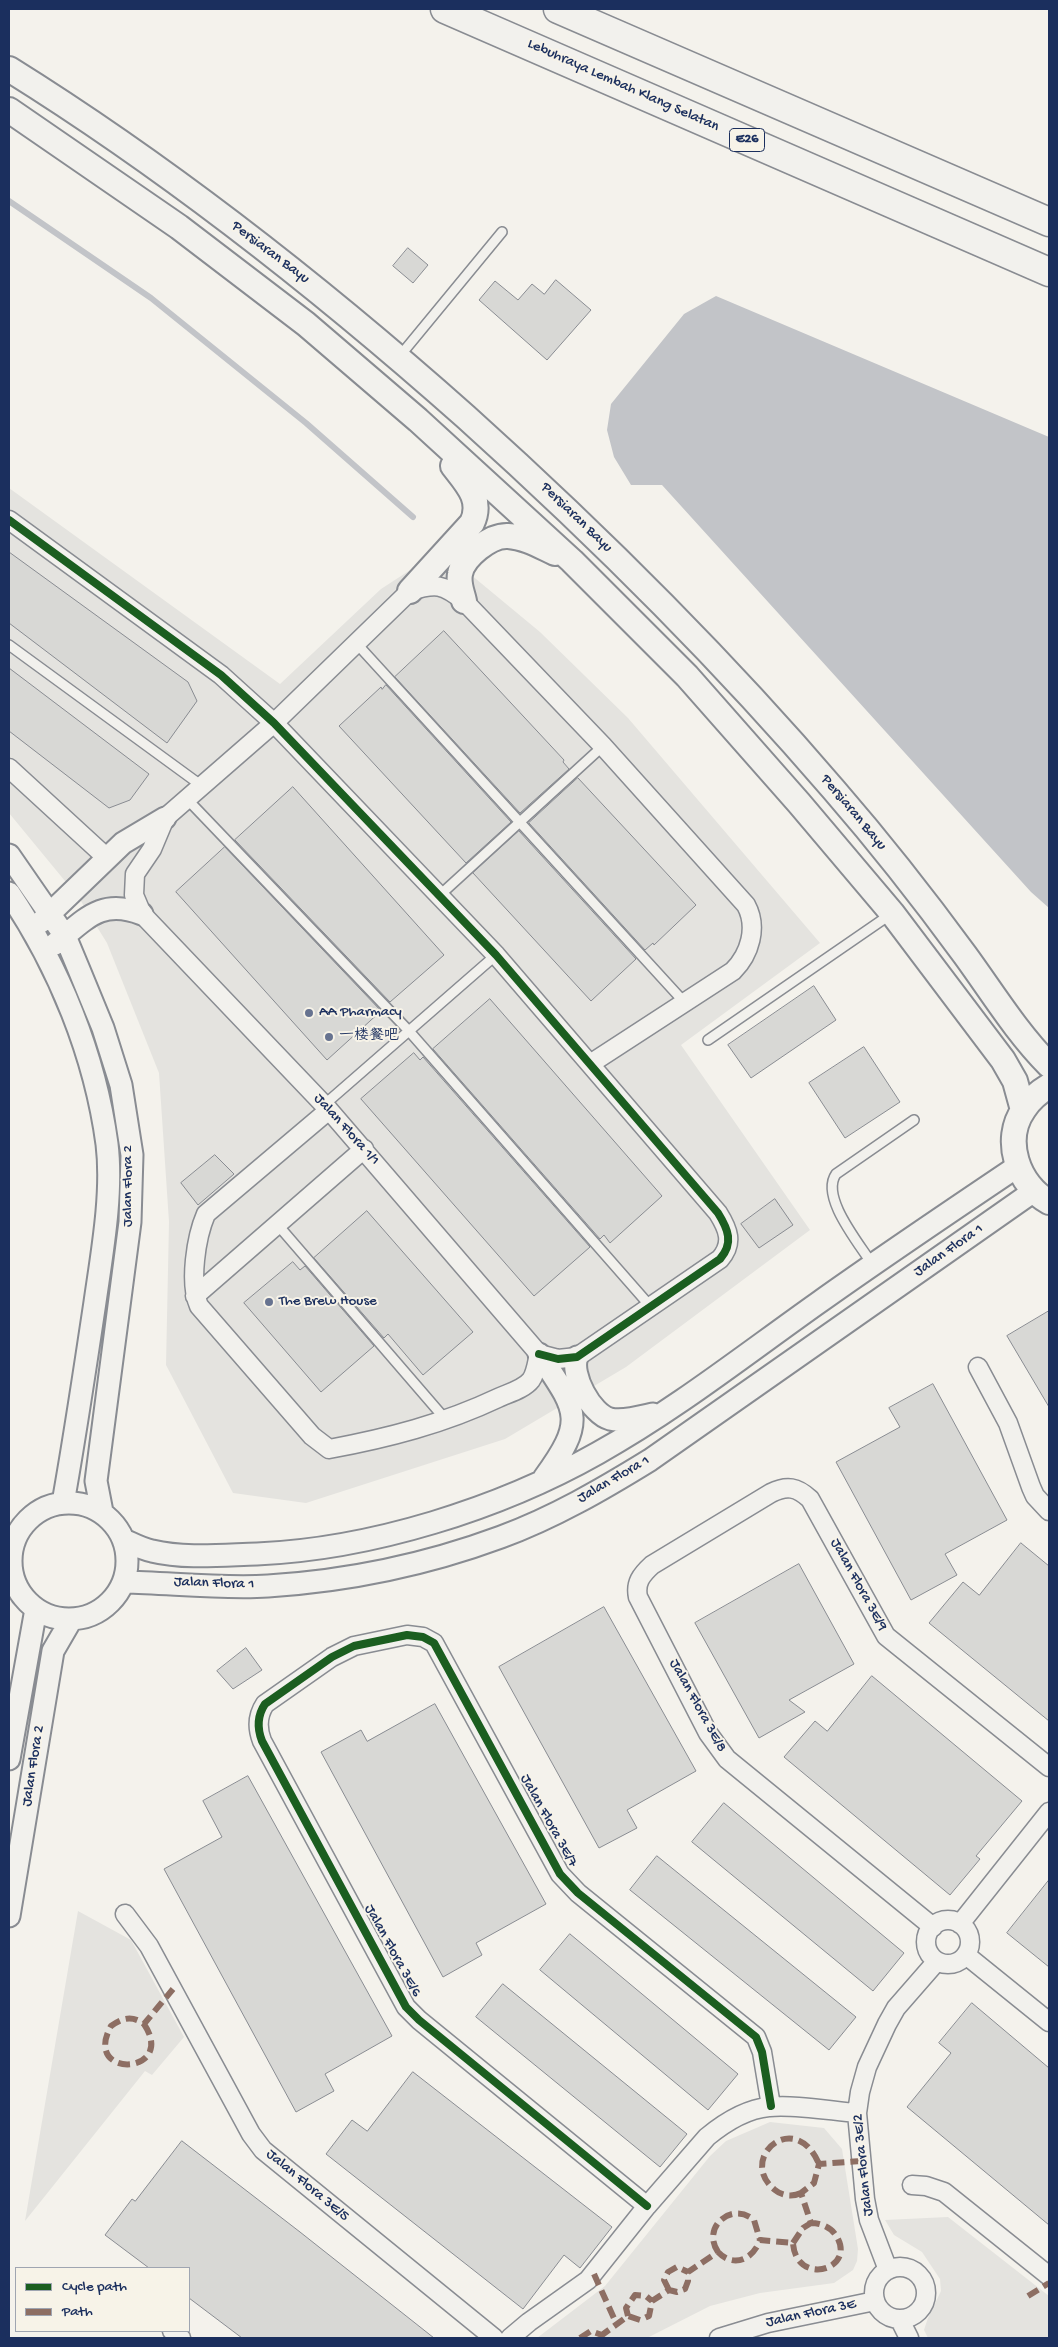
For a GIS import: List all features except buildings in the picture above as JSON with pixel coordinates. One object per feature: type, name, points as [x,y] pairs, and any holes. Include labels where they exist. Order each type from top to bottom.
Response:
[{"type":"highway","name":"Lebuhraya Lembah Klang Selatan","points":[[445,9],[1049,272]]},
{"type":"highway","points":[[558,9],[1049,222]]},
{"type":"main road","name":"Persiaran Bayu","points":[[9,69],[103,131],[199,200],[316,289],[398,357],[545,488],[689,629],[852,811],[924,898],[1027,1039],[1049,1065]]},
{"type":"main road","points":[[9,110],[195,239],[306,324],[418,420],[572,561],[687,676],[892,913],[1003,1060],[1015,1081],[1023,1110]]},
{"type":"main road","points":[[410,591],[472,524],[477,513],[477,504],[471,488],[418,420]]},
{"type":"main road","points":[[464,601],[459,584],[460,573],[464,565],[486,541],[496,537],[509,536],[529,541],[572,561]]},
{"type":"main road","points":[[1042,1196],[1018,1166],[1014,1147],[1015,1128],[1023,1110],[1035,1095],[1049,1086]]},
{"type":"street","points":[[9,520],[221,675],[274,723],[496,955],[718,1213],[727,1228],[729,1237],[726,1253],[720,1259],[577,1357],[558,1359],[539,1354]]},
{"type":"street","points":[[33,929],[51,914],[107,858],[137,833],[165,818],[274,723],[410,591],[437,585],[449,588],[464,601],[603,746],[746,905],[752,916],[750,939],[746,955],[740,964],[686,1003],[590,1064]]},
{"type":"street","points":[[9,768],[107,858]]},
{"type":"street","points":[[142,914],[134,895],[136,874],[152,849],[165,818]]},
{"type":"street","name":"Jalan Flora 2","points":[[9,855],[65,936],[103,1028],[121,1085],[132,1155],[130,1222],[96,1482],[102,1512]]},
{"type":"street","name":"Jalan Flora 2","points":[[9,893],[33,929],[45,952],[89,1064],[107,1146],[107,1203],[103,1248],[74,1446],[63,1503]]},
{"type":"street","points":[[45,952],[87,918],[111,907],[126,908],[142,914]]},
{"type":"street","name":"Jalan Flora 1/1","points":[[142,914],[364,1149],[539,1354]]},
{"type":"street","points":[[327,1108],[206,1214],[200,1230],[195,1296],[199,1306],[286,1407],[312,1436],[329,1449],[387,1438],[446,1420],[524,1387],[535,1373],[539,1354]]},
{"type":"street","points":[[195,1296],[364,1149]]},
{"type":"street","name":"Jalan Flora 1","points":[[124,1540],[151,1551],[209,1556],[278,1553],[353,1543],[411,1529],[541,1482],[598,1453],[666,1411],[872,1264],[1018,1166]]},
{"type":"street","name":"Jalan Flora 1","points":[[124,1582],[268,1586],[354,1576],[431,1560],[502,1537],[589,1496],[650,1460],[1042,1196]]},
{"type":"street","points":[[539,1354],[564,1392],[571,1408],[574,1423],[562,1453],[541,1482]]},
{"type":"street","points":[[577,1357],[574,1365],[575,1374],[594,1409],[601,1416],[618,1420],[666,1411]]},
{"type":"street","points":[[978,1367],[1008,1423],[1031,1488],[1035,1496],[1049,1511]]},
{"type":"street","name":"Jalan Flora 3E/9","points":[[717,1528],[780,1488],[789,1487],[803,1493],[810,1499],[886,1636],[1049,1767]]},
{"type":"street","points":[[63,1503],[83,1504],[102,1512],[115,1524],[124,1540],[128,1568],[124,1582],[116,1597],[104,1609],[88,1617],[71,1620],[53,1618],[36,1609],[21,1595],[11,1576],[10,1560],[13,1544],[20,1529],[31,1516],[46,1507],[63,1503]]},
{"type":"street","points":[[9,1518],[31,1516]]},
{"type":"street","name":"Jalan Flora 3E/8","points":[[717,1528],[652,1565],[640,1576],[637,1590],[638,1598],[708,1733],[721,1752],[736,1766],[933,1927]]},
{"type":"street","name":"Jalan Flora 2","points":[[9,1759],[36,1609]]},
{"type":"street","name":"Jalan Flora 2","points":[[9,1916],[52,1651],[71,1620]]},
{"type":"street","name":"Jalan Flora 3E/7","points":[[332,1657],[354,1646],[407,1635],[423,1637],[434,1643],[560,1874],[574,1890],[756,2037],[762,2052],[771,2106]]},
{"type":"street","name":"Jalan Flora 3E/6","points":[[332,1657],[266,1704],[259,1716],[259,1733],[398,1994],[418,2020],[647,2206]]},
{"type":"street","points":[[960,1924],[1049,1812]]},
{"type":"street","name":"Jalan Flora 3E/5","points":[[125,1914],[149,1946],[251,2134],[263,2150],[494,2338]]},
{"type":"street","points":[[946,1920],[960,1924],[969,1934],[970,1948],[966,1955],[956,1963],[943,1964],[937,1961],[928,1951],[927,1945],[929,1932],[933,1927],[946,1920]]},
{"type":"street","points":[[966,1955],[1049,2022]]},
{"type":"street","name":"Jalan Flora 3E/2","points":[[888,2270],[869,2220],[865,2199],[857,2113],[867,2068],[887,2024],[896,2008],[937,1961]]},
{"type":"street","points":[[510,2338],[529,2322],[588,2280],[647,2206],[707,2136],[717,2128],[737,2117],[771,2106],[857,2113]]},
{"type":"street","points":[[912,2185],[934,2188],[948,2194],[1049,2276]]},
{"type":"street","points":[[905,2268],[913,2270],[924,2283],[925,2300],[922,2308],[916,2314],[900,2320],[884,2314],[875,2300],[876,2283],[888,2270],[905,2268]]},
{"type":"street","name":"Jalan Flora 3E","points":[[719,2338],[768,2323],[875,2300]]},
{"type":"street","points":[[900,2320],[909,2338]]},
{"type":"lane","points":[[398,357],[502,232]]},
{"type":"lane","points":[[357,644],[686,1003]]},
{"type":"lane","points":[[9,645],[202,786]]},
{"type":"lane","points":[[440,895],[603,746]]},
{"type":"lane","points":[[187,798],[409,1031],[651,1307]]},
{"type":"lane","points":[[708,1040],[892,913]]},
{"type":"lane","points":[[327,1108],[409,1031],[496,955]]},
{"type":"lane","points":[[872,1264],[837,1208],[832,1194],[831,1181],[836,1174],[914,1120]]},
{"type":"lane","points":[[278,1224],[446,1420]]},
{"type":"shaded area","points":[[716,296],[1049,437],[1049,908],[1031,892],[662,485],[631,485],[614,457],[607,430],[611,404],[684,314]]},
{"type":"shaded area","points":[[9,488],[280,684],[381,589],[441,550],[540,632],[628,718],[820,943],[681,1045],[810,1230],[626,1367],[505,1439],[306,1503],[233,1493],[166,1365],[169,1222],[159,1073],[107,943],[79,898],[9,813]]},
{"type":"shaded area","points":[[78,1911],[131,1940],[184,2037],[152,2075],[145,2071],[25,2221]]},
{"type":"shaded area","points":[[770,2122],[824,2128],[842,2149],[858,2249],[857,2261],[853,2270],[834,2283],[760,2293],[710,2306],[647,2338],[537,2338],[605,2286],[710,2156],[726,2141]]},
{"type":"shaded area","points":[[948,2217],[1049,2296],[1049,2338],[928,2338],[924,2330],[941,2291],[940,2279],[922,2252],[894,2235],[885,2220]]},
{"type":"waterway","points":[[9,201],[151,298],[306,423],[413,517]]},
{"type":"marked path","points":[[144,2024],[151,2041],[149,2053],[141,2061],[129,2064],[117,2063],[108,2056],[105,2044],[111,2026],[127,2019],[135,2019],[144,2024],[173,1989]]},
{"type":"marked path","points":[[801,2193],[788,2195],[781,2194],[775,2190],[765,2178],[762,2165],[765,2153],[773,2144],[784,2139],[797,2140],[809,2147],[819,2164]]},
{"type":"marked path","points":[[601,2338],[602,2335],[628,2316],[640,2320],[649,2316],[652,2301],[669,2290],[677,2292],[685,2289],[688,2281],[688,2272],[718,2252],[724,2257],[736,2261],[742,2260],[753,2253],[760,2240],[793,2243],[797,2257],[804,2266],[814,2269],[824,2268],[833,2264],[839,2257],[840,2246],[835,2234],[824,2226],[811,2223],[801,2193],[814,2183],[819,2164],[861,2161]]},
{"type":"marked path","points":[[718,2252],[713,2234],[716,2226],[728,2215],[737,2213],[754,2220],[760,2240]]},
{"type":"marked path","points":[[793,2243],[803,2228],[811,2223]]},
{"type":"marked path","points":[[669,2290],[664,2280],[668,2272],[677,2267],[688,2272]]},
{"type":"marked path","points":[[594,2274],[617,2325]]},
{"type":"marked path","points":[[1028,2296],[1049,2283]]},
{"type":"marked path","points":[[628,2316],[626,2308],[635,2295],[646,2296],[652,2301]]},
{"type":"marked path","points":[[580,2338],[591,2331],[602,2335]]},
{"type":"cycle path","points":[[9,520],[221,675],[274,723],[496,955],[718,1213],[728,1236],[727,1247],[720,1259],[577,1357],[558,1359],[539,1354]]},
{"type":"cycle path","points":[[647,2206],[419,2020],[406,2007],[262,1741],[259,1722],[260,1713],[265,1704],[332,1657],[354,1646],[407,1635],[423,1637],[434,1643],[560,1874],[578,1893],[756,2037],[762,2052],[771,2106]]},
{"type":"place","name":"AA Pharmacy","points":[[309,1013]]},
{"type":"place","name":"一楼餐吧","points":[[329,1037]]},
{"type":"place","name":"The Brew House","points":[[269,1302]]}]
